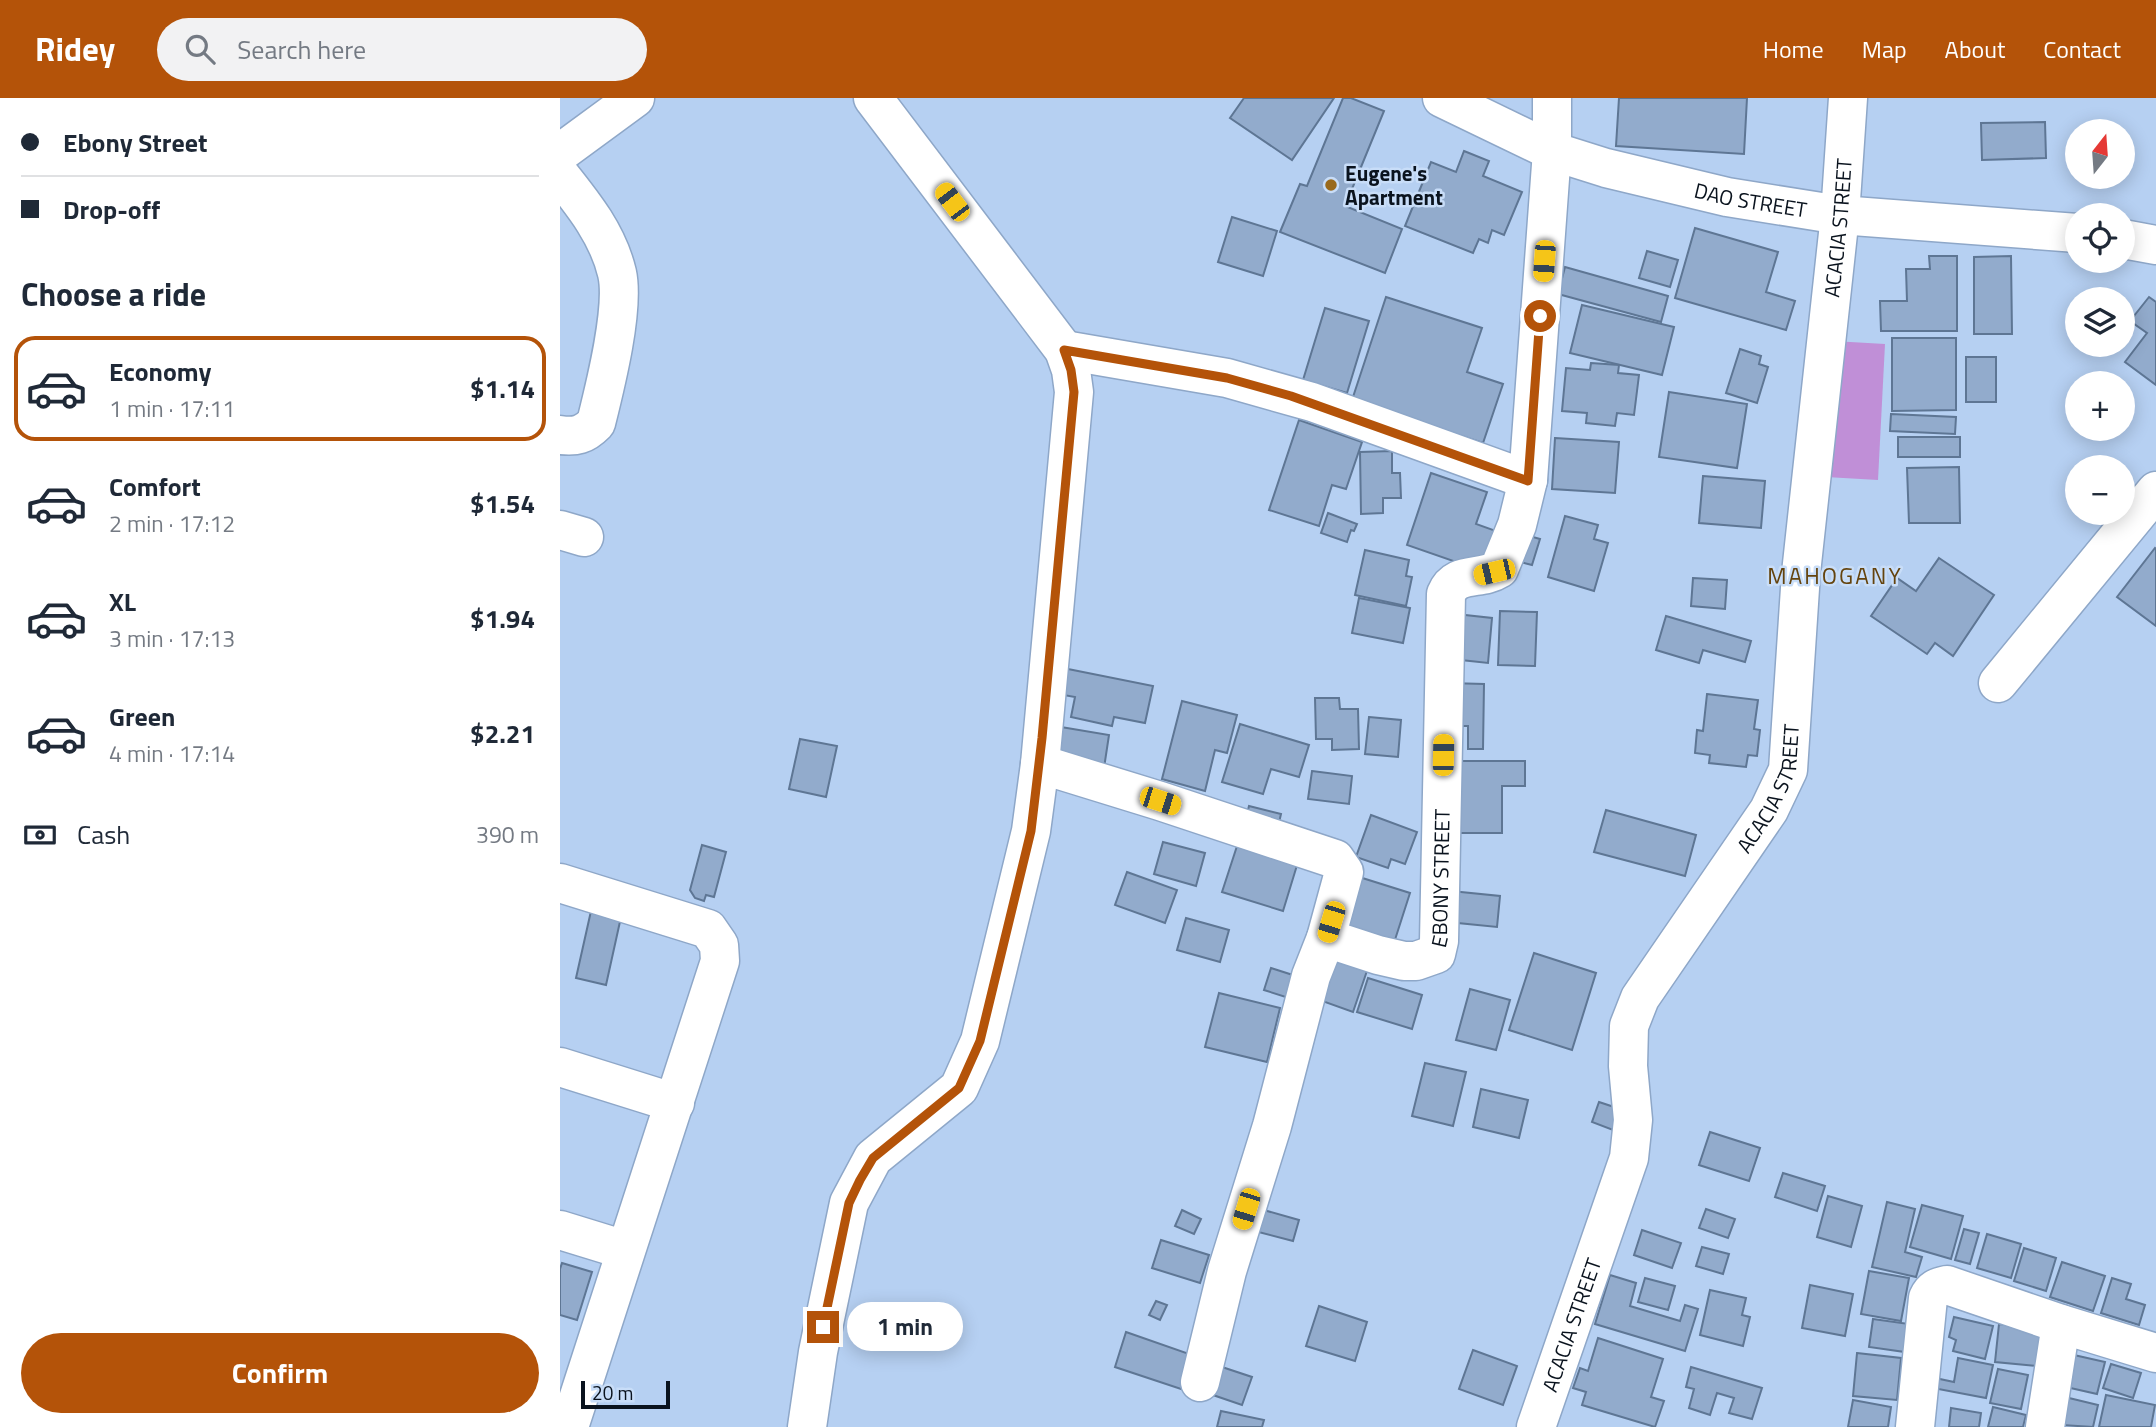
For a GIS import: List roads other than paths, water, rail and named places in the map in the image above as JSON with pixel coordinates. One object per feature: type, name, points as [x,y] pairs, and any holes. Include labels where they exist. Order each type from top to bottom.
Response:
[{"type":"street","points":[[560,153],[635,98]]},
{"type":"street","points":[[807,1427],[818,1352],[849,1203],[873,1158],[959,1088],[980,1041],[1031,831],[1040,764],[1074,392],[1071,370],[1064,350],[873,98]]},
{"type":"street","name":"DAO STREET","points":[[1442,98],[1552,151],[1606,168],[1727,197],[1840,215],[2065,232]]},
{"type":"street","name":"EBONY STREET","points":[[1326,938],[1404,961],[1416,961],[1436,954],[1439,942],[1446,594],[1450,585],[1458,580],[1499,569],[1517,526],[1528,481],[1552,151],[1552,98]]},
{"type":"street","name":"ACACIA STREET","points":[[1536,1427],[1629,1158],[1633,1120],[1628,1066],[1629,1026],[1640,998],[1769,810],[1788,770],[1801,573],[1840,215],[1848,98]]},
{"type":"street","points":[[560,175],[585,206],[606,242],[617,274],[620,299],[596,424],[585,434],[560,435]]},
{"type":"street","points":[[2135,241],[2156,245]]},
{"type":"street","points":[[1064,350],[1227,378],[1288,395],[1528,481]]},
{"type":"street","points":[[1998,683],[2156,491]]},
{"type":"street","points":[[1040,764],[1335,859],[1344,872],[1326,938],[1311,976],[1272,1126],[1227,1271],[1200,1382]]},
{"type":"street","points":[[560,883],[708,929],[719,945],[720,961],[675,1103],[568,1414]]},
{"type":"street","points":[[560,1067],[675,1103]]},
{"type":"street","points":[[560,1230],[625,1250]]},
{"type":"street","points":[[1915,1427],[1928,1298],[1931,1291],[1947,1285],[2156,1353]]},
{"type":"street","points":[[2045,1427],[2061,1324]]},
{"type":"place","name":"Eugene's Apartment","points":[[1331,185]]},
{"type":"district","name":"MAHOGANY","points":[[1835,575]]}]
